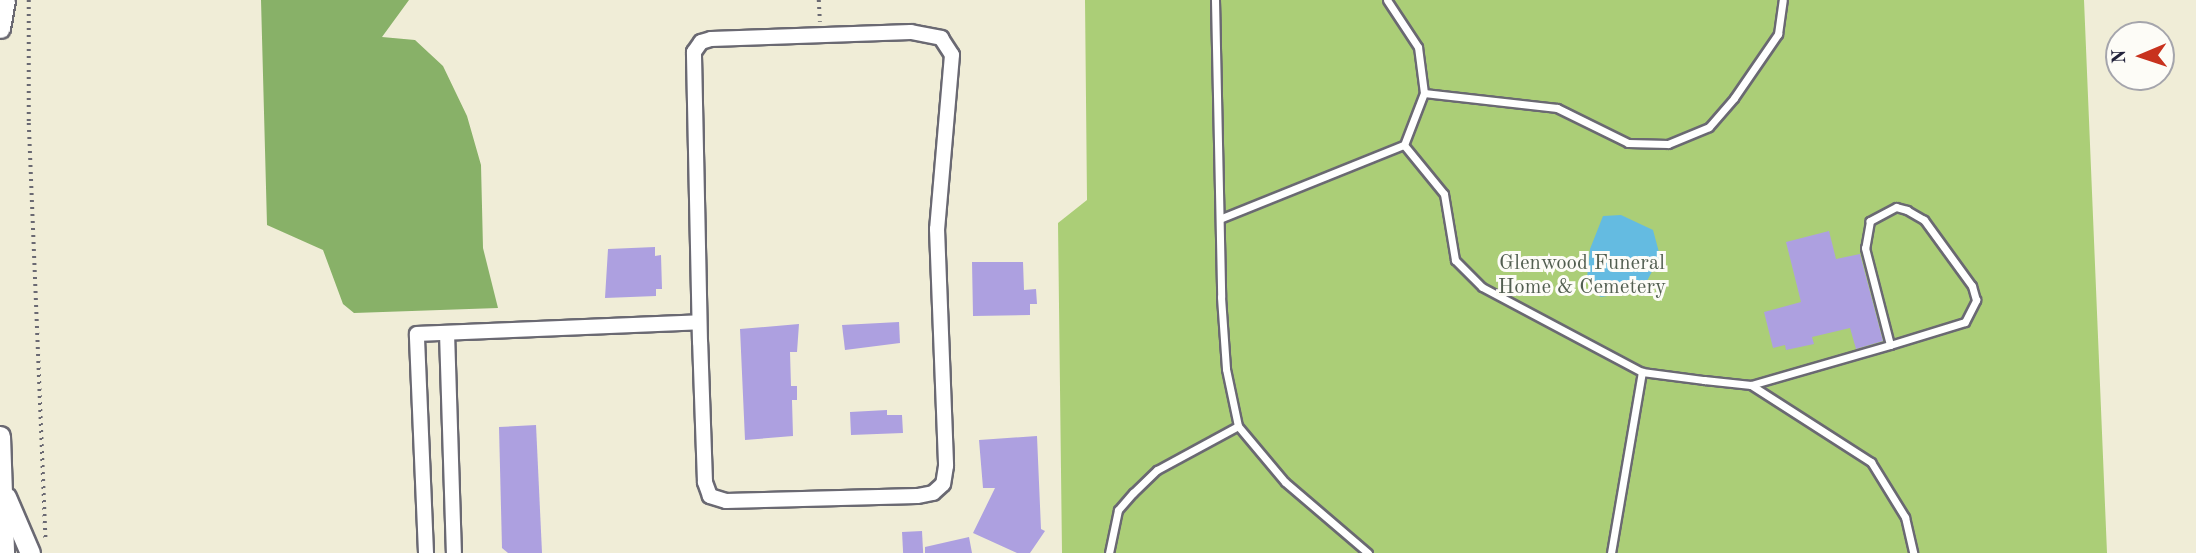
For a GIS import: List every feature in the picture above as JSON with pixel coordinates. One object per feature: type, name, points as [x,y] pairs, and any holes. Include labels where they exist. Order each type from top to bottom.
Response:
[{"type":"main road","points":[[0,28],[5,0]]},
{"type":"main road","points":[[0,436],[4,553]]},
{"type":"main road","points":[[1,486],[30,553]]},
{"type":"street","points":[[924,33],[942,38],[952,55],[937,229],[946,466],[943,484],[933,492],[917,496],[726,501],[710,496],[705,482],[699,322],[694,52],[701,42],[711,39],[924,33]]},
{"type":"street","points":[[426,553],[417,334],[699,322]]},
{"type":"street","points":[[447,333],[454,553]]},
{"type":"lane","points":[[1214,0],[1226,369],[1238,426],[1285,482],[1368,553]]},
{"type":"lane","points":[[1222,218],[1404,145],[1424,93],[1418,47],[1387,0]]},
{"type":"lane","points":[[1424,93],[1557,108],[1628,143],[1668,144],[1709,127],[1734,98],[1778,34],[1783,0]]},
{"type":"lane","points":[[1404,145],[1444,194],[1455,260],[1482,287],[1643,372],[1751,385],[1890,345],[1965,322],[1976,300],[1972,286],[1924,220],[1896,207],[1870,221],[1865,248],[1890,345]]},
{"type":"lane","points":[[1611,553],[1643,372]]},
{"type":"lane","points":[[1751,385],[1871,462],[1892,489],[1913,553]]},
{"type":"lane","points":[[1109,553],[1118,510],[1133,493],[1157,470],[1238,426]]},
{"type":"path","points":[[29,0],[27,65],[40,480],[49,553]]},
{"type":"path","points":[[819,0],[821,35]]},
{"type":"green space","points":[[261,0],[409,0],[382,37],[415,40],[443,66],[467,116],[481,165],[483,248],[498,308],[354,313],[343,304],[323,250],[267,225]]},
{"type":"green space","name":"Glenwood Funeral Home & Cemetery","points":[[1085,0],[2084,0],[2107,553],[1062,553],[1058,223],[1087,200]]},
{"type":"water","points":[[1621,215],[1653,230],[1660,256],[1647,281],[1633,292],[1601,297],[1591,291],[1587,278],[1590,249],[1603,216]]},
{"type":"building","points":[[1829,231],[1836,259],[1860,254],[1883,341],[1856,349],[1850,328],[1812,337],[1814,344],[1786,350],[1785,345],[1773,348],[1764,312],[1801,302],[1786,242]]},
{"type":"building","points":[[655,247],[655,256],[661,255],[662,289],[656,289],[656,296],[605,298],[608,249]]},
{"type":"building","points":[[972,262],[1023,262],[1024,290],[1036,289],[1037,304],[1030,304],[1030,315],[973,316]]},
{"type":"building","points":[[899,322],[900,343],[845,350],[842,325]]},
{"type":"building","points":[[799,324],[797,352],[790,352],[791,386],[797,386],[797,400],[792,400],[793,436],[745,440],[740,329]]},
{"type":"building","points":[[887,410],[887,415],[902,415],[903,433],[851,435],[850,412]]},
{"type":"building","points":[[536,425],[542,553],[508,553],[502,548],[499,427]]},
{"type":"building","points":[[1037,436],[1041,529],[1045,531],[1030,553],[1017,553],[973,533],[995,488],[983,488],[979,440]]},
{"type":"building","points":[[922,531],[923,553],[903,553],[902,532]]},
{"type":"building","points":[[969,537],[972,553],[925,553],[925,547]]}]
